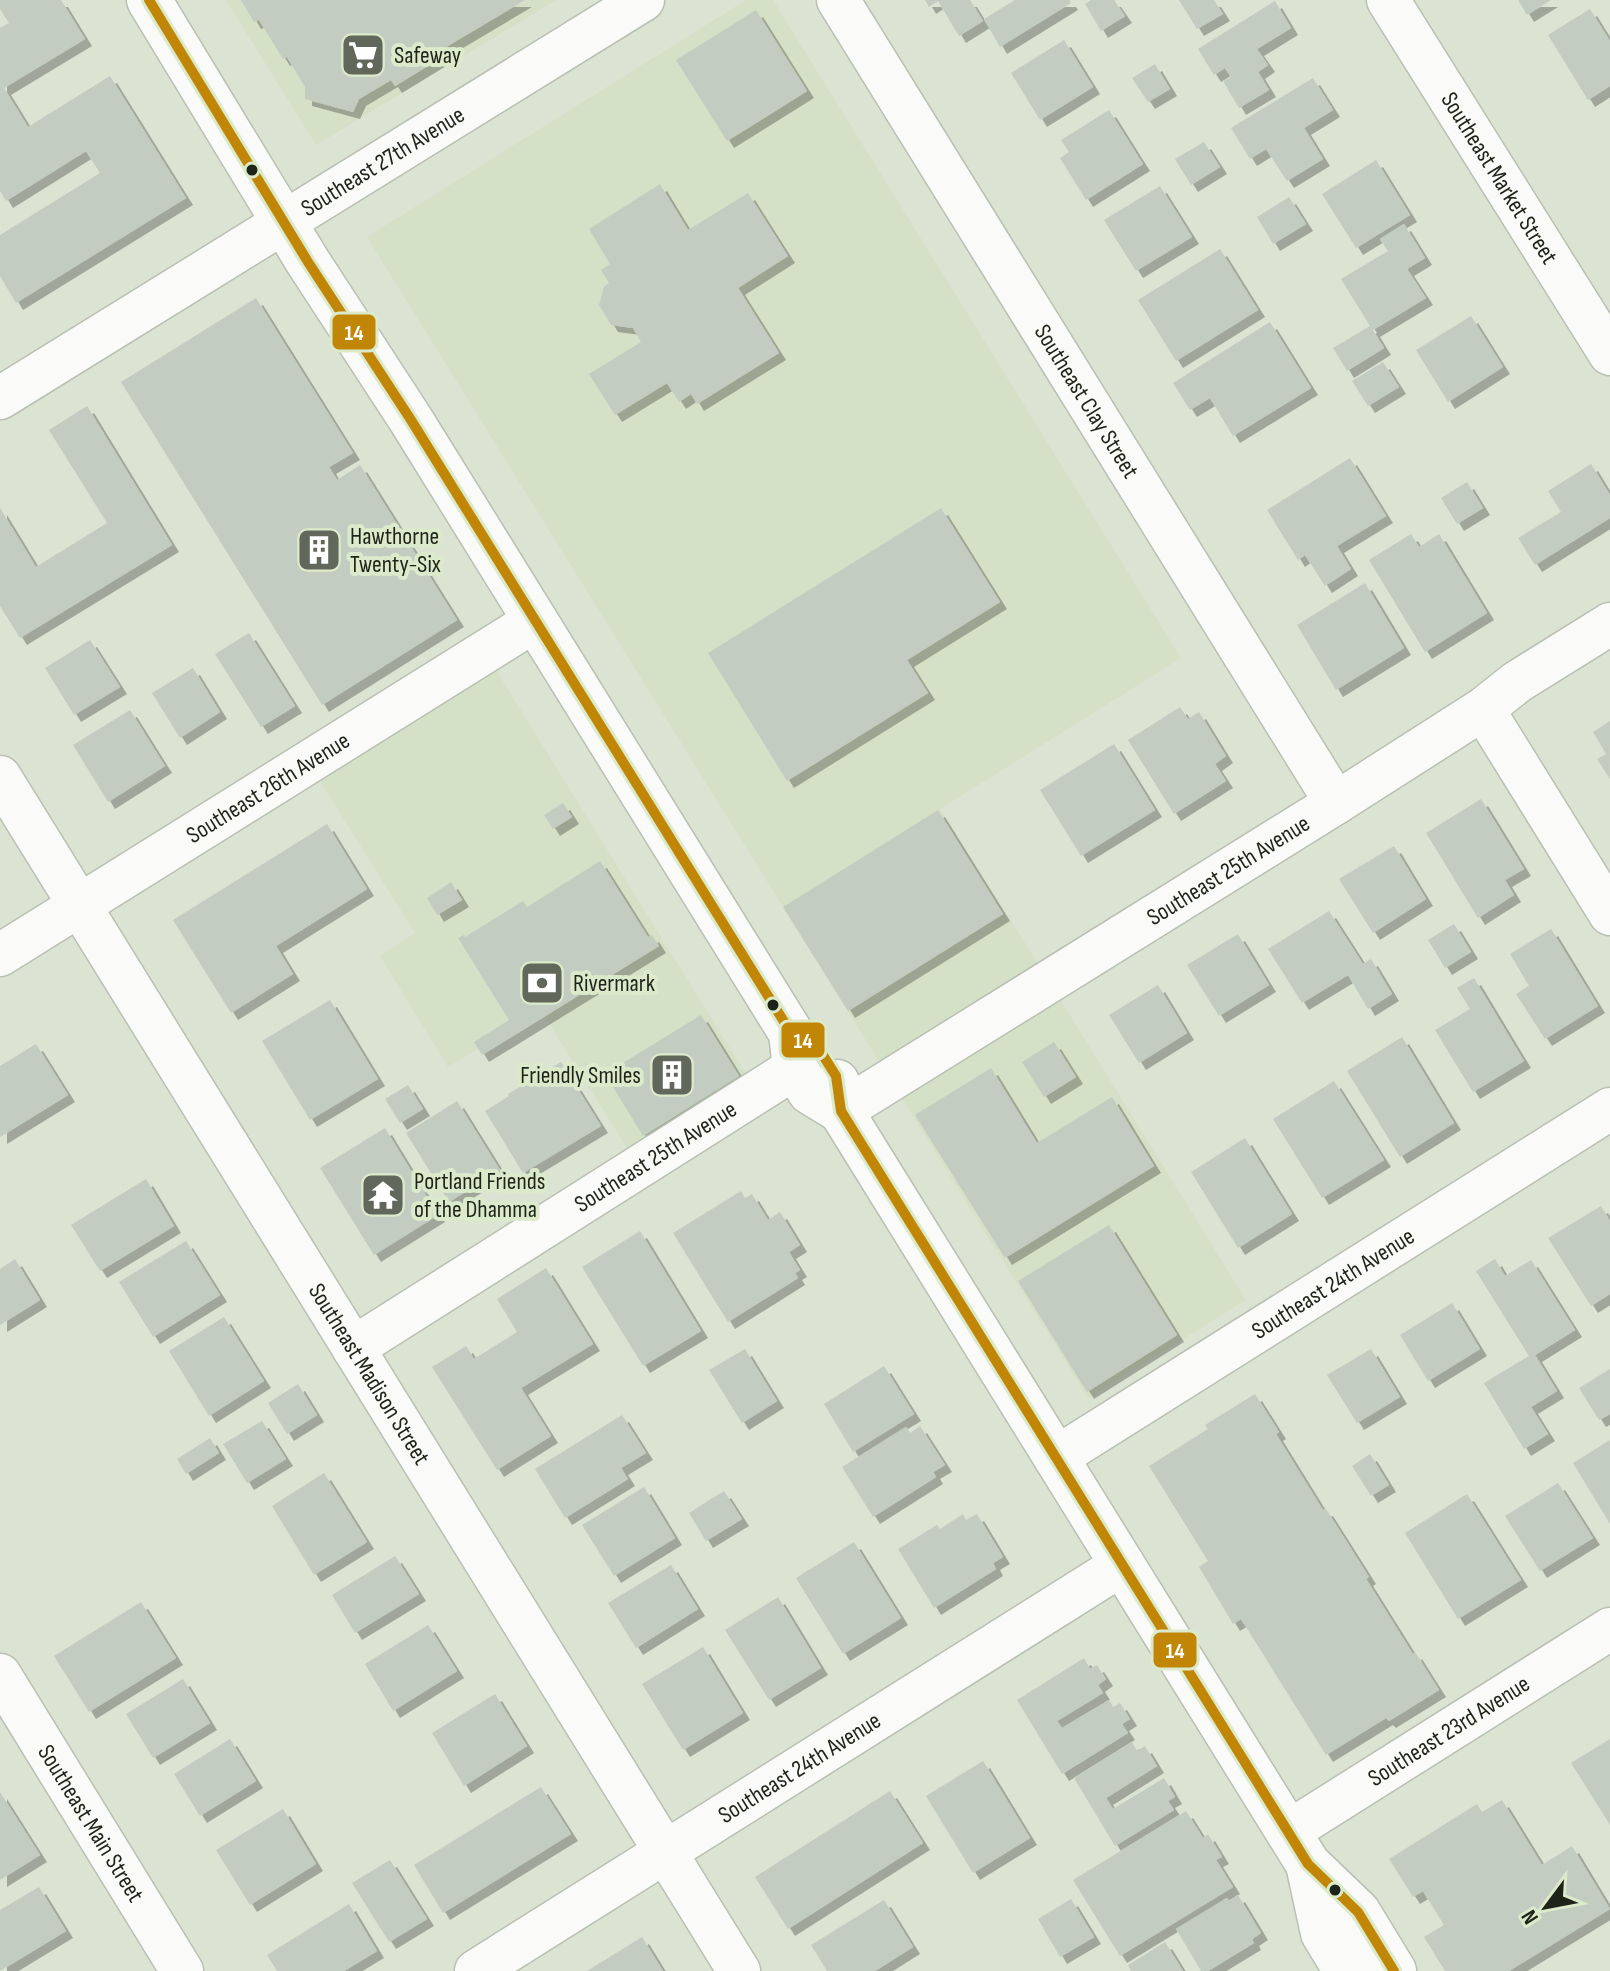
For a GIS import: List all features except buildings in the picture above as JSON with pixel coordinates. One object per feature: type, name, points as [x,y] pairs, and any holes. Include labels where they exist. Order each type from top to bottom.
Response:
[{"type":"main road","points":[[149,0],[285,223],[536,620],[793,1050],[810,1092],[841,1111],[1298,1848],[1358,1912],[1394,1971]]},
{"type":"main road","points":[[1298,1848],[1323,1933],[1346,1971]]},
{"type":"street","name":"Southeast 27th Avenue","points":[[0,398],[643,0]]},
{"type":"street","name":"Southeast Clay Street","points":[[838,0],[1336,803]]},
{"type":"street","name":"Southeast Market Street","points":[[1388,0],[1610,354]]},
{"type":"street","name":"Southeast 26th Avenue","points":[[0,955],[536,620]]},
{"type":"street","name":"Southeast 25th Avenue","points":[[841,1111],[1336,803],[1610,624]]},
{"type":"street","points":[[1483,709],[1610,914]]},
{"type":"street","name":"Southeast Madison Street","points":[[0,777],[739,1971]]},
{"type":"street","name":"Southeast 25th Avenue","points":[[353,1348],[793,1050]]},
{"type":"street","name":"Southeast 24th Avenue","points":[[1057,1457],[1610,1109]]},
{"type":"street","name":"Southeast 24th Avenue","points":[[476,1971],[1123,1564]]},
{"type":"street","name":"Southeast 23rd Avenue","points":[[1298,1848],[1610,1629]]},
{"type":"street","name":"Southeast Main Street","points":[[0,1675],[182,1971]]},
{"type":"shaded area","name":"Safeway","points":[[226,0],[556,0],[316,145]]},
{"type":"shaded area","points":[[746,0],[773,0],[1181,658],[940,809],[1246,1300],[1088,1398],[367,237]]},
{"type":"shaded area","points":[[483,649],[755,1089],[637,1164],[541,1011],[448,1067],[380,956],[415,933],[307,760]]},
{"type":"transit line","name":"14","points":[[149,0],[308,262],[411,420],[791,1033],[819,1049],[836,1076],[841,1111],[1308,1864],[1358,1912],[1394,1971]]},
{"type":"place","name":"Safeway","points":[[363,55]]},
{"type":"place","name":"Hawthorne Twenty-Six","points":[[319,550]]},
{"type":"place","name":"Rivermark","points":[[542,983]]},
{"type":"place","name":"Friendly Smiles","points":[[672,1075]]},
{"type":"place","name":"Portland Friends of the Dhamma","points":[[383,1195]]}]
